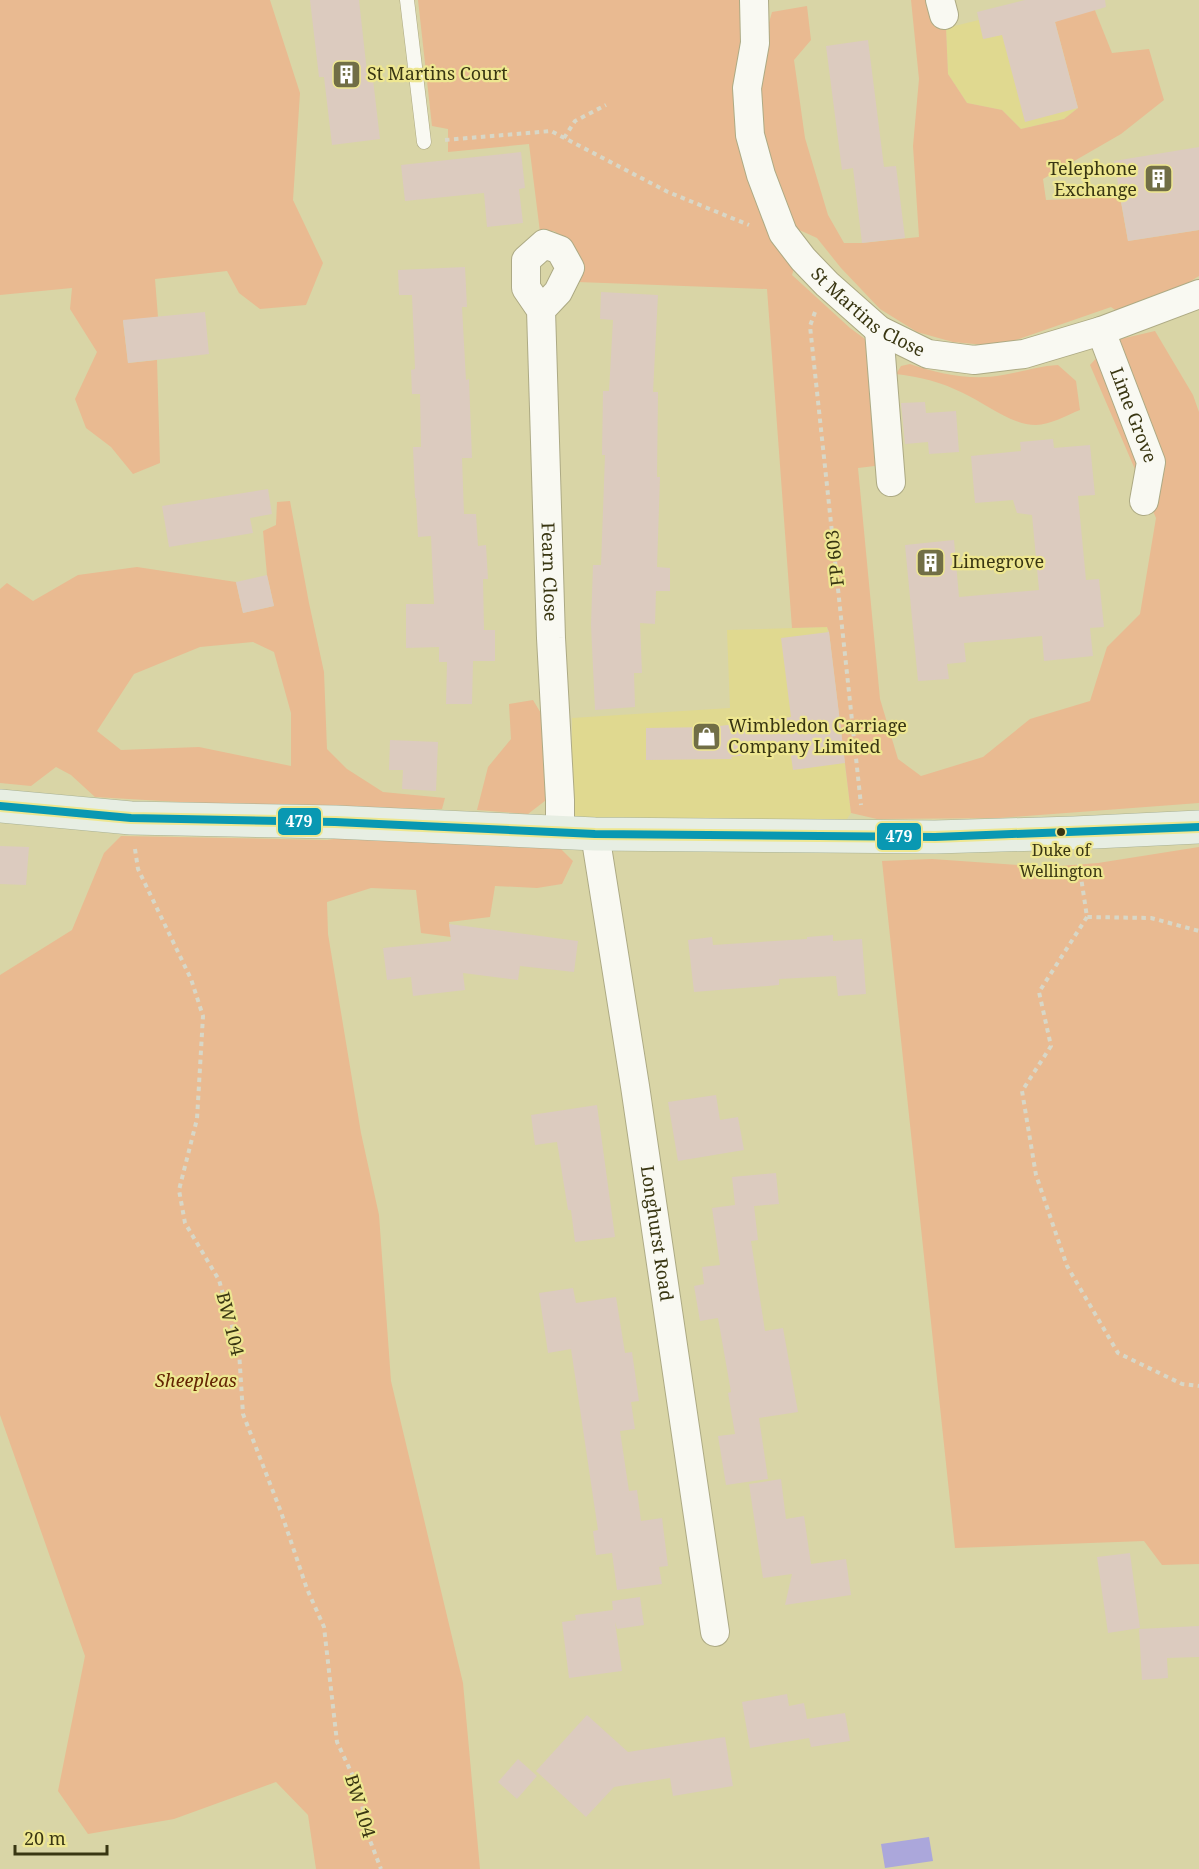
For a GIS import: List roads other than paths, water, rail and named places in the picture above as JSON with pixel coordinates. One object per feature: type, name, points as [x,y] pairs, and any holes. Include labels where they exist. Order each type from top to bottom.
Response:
[{"type":"main road","points":[[0,806],[131,818],[335,822],[595,834],[935,837],[1199,826]]},
{"type":"street","name":"St Martins Close","points":[[754,0],[755,43],[747,88],[750,135],[761,175],[783,233],[803,259],[827,284],[879,330],[928,354],[974,360],[1024,354],[1101,332],[1199,294]]},
{"type":"street","name":"Fearn Close","points":[[541,310],[551,638],[560,833]]},
{"type":"street","points":[[879,330],[891,482]]},
{"type":"street","name":"Lime Grove","points":[[1101,332],[1151,462],[1144,501]]},
{"type":"street","name":"Longhurst Road","points":[[595,834],[715,1632]]},
{"type":"lane","points":[[407,0],[423,142]]},
{"type":"place","name":"St Martins Court","points":[[346,74]]},
{"type":"place","name":"Telephone Exchange","points":[[1158,179]]},
{"type":"place","name":"Limegrove","points":[[931,562]]},
{"type":"place","name":"Wimbledon Carriage Company Limited","points":[[707,736]]},
{"type":"place","name":"Duke of Wellington","points":[[1061,832]]},
{"type":"park label","name":"Sheepleas","points":[[196,1381]]}]
